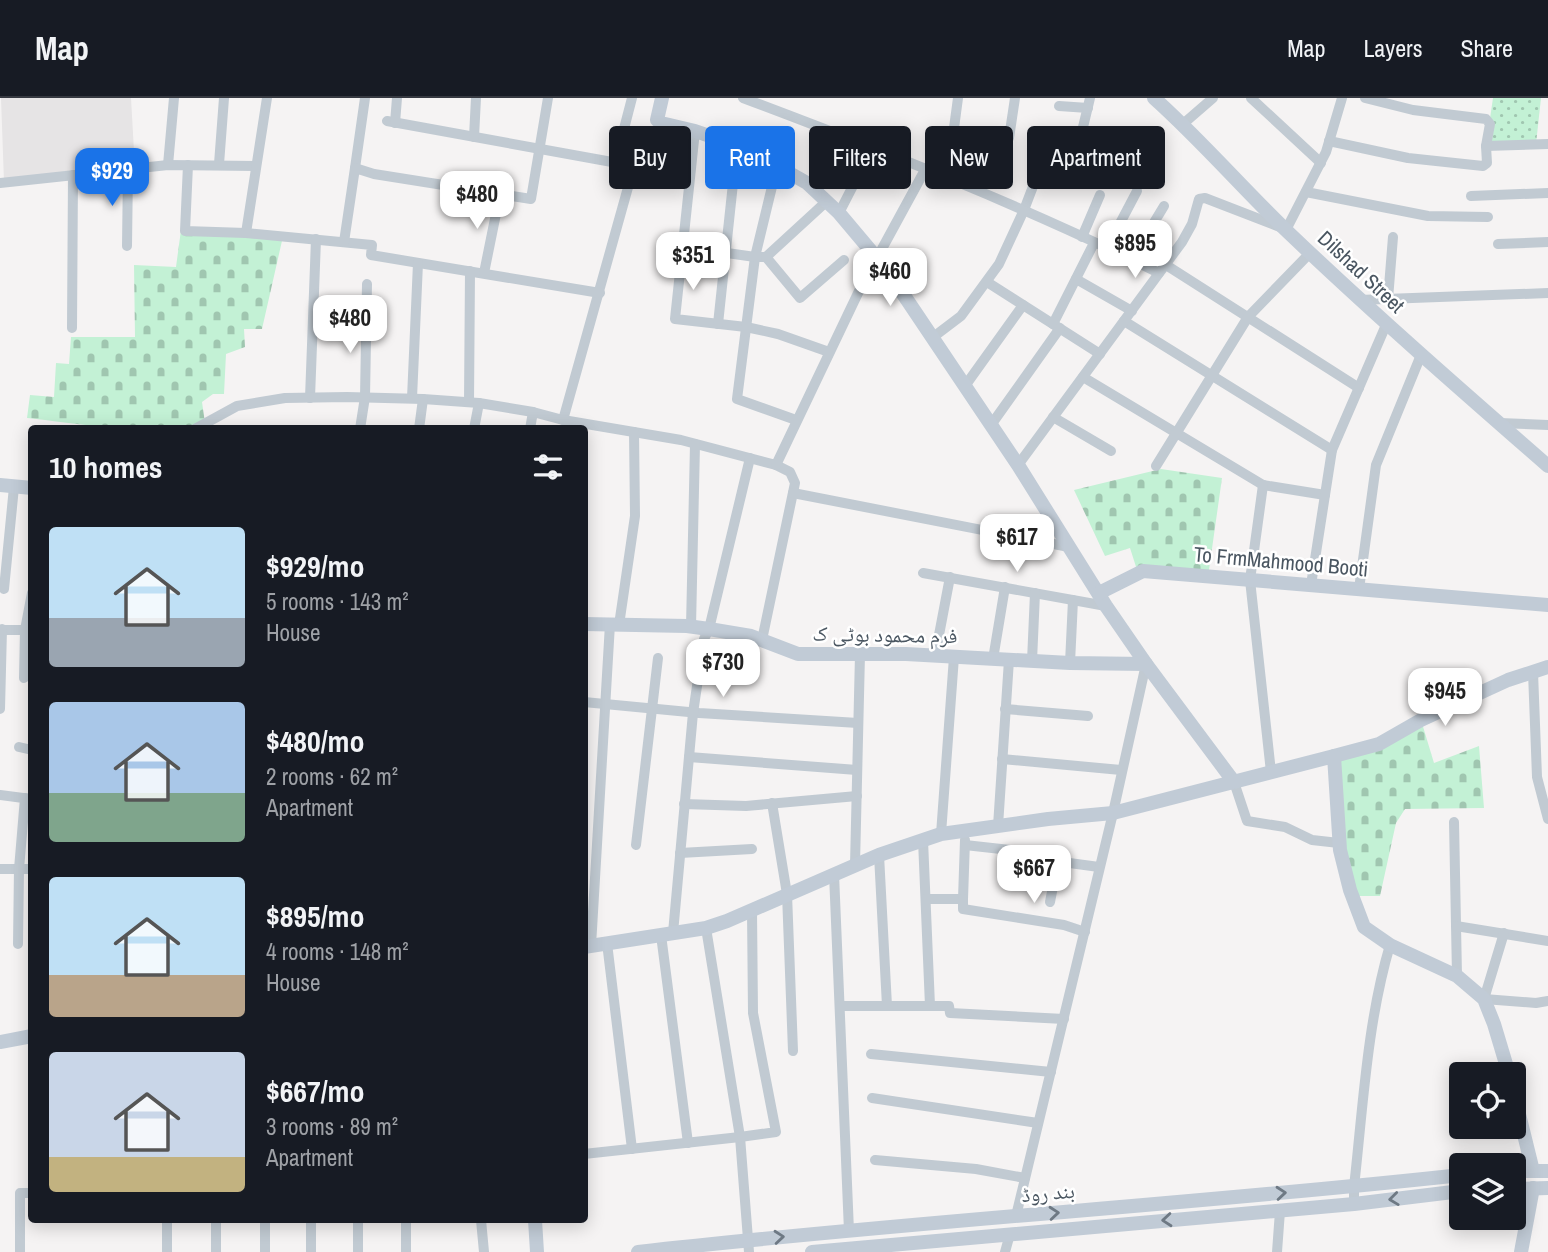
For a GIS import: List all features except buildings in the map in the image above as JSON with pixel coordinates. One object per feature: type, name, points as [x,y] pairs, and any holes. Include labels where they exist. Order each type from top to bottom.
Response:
[{"type":"street","points":[[168,165],[174,98]]},
{"type":"street","points":[[219,164],[224,98]]},
{"type":"street","points":[[246,233],[267,98]]},
{"type":"street","points":[[344,242],[365,98]]},
{"type":"street","points":[[397,98],[391,122],[634,166],[563,420]]},
{"type":"street","points":[[474,137],[476,98]]},
{"type":"street","points":[[355,167],[374,174],[531,199],[548,98]]},
{"type":"street","points":[[625,126],[632,98]]},
{"type":"street","points":[[662,98],[657,120],[705,135]]},
{"type":"street","points":[[743,98],[817,126]]},
{"type":"street","points":[[954,126],[958,98]]},
{"type":"street","points":[[1011,126],[1015,98]]},
{"type":"street","name":"Dilshad Street","points":[[1154,98],[1184,124],[1285,229],[1385,325],[1548,466]]},
{"type":"street","points":[[1184,124],[1213,98]]},
{"type":"street","points":[[1251,98],[1321,163]]},
{"type":"street","points":[[1018,465],[1182,242],[1192,224],[1199,199],[1202,197],[1285,229],[1321,163],[1342,98]]},
{"type":"street","points":[[1329,141],[1408,158],[1483,166],[1487,163],[1486,146],[1490,124],[1486,119],[1413,110],[1365,98]]},
{"type":"street","points":[[1059,106],[1089,103],[1083,126]]},
{"type":"street","points":[[695,131],[675,318],[778,334],[829,352]]},
{"type":"street","points":[[1486,146],[1548,144]]},
{"type":"street","points":[[0,183],[168,165],[256,166]]},
{"type":"street","points":[[188,165],[185,231],[246,233],[372,244],[371,255],[600,293]]},
{"type":"street","points":[[127,246],[128,170]]},
{"type":"street","points":[[877,258],[925,170]]},
{"type":"street","points":[[72,328],[73,175]]},
{"type":"street","points":[[795,176],[807,183],[839,212],[887,270],[992,425],[1146,664],[1234,782],[1247,821],[1285,827],[1312,839],[1339,843]]},
{"type":"street","points":[[718,324],[733,189]]},
{"type":"street","points":[[771,189],[755,257],[737,398],[796,420]]},
{"type":"street","points":[[839,212],[851,189]]},
{"type":"street","points":[[975,189],[1132,260],[1163,269],[1248,317],[1359,388]]},
{"type":"street","points":[[932,338],[961,316],[987,282],[999,264],[1032,189]]},
{"type":"street","points":[[1107,248],[1137,191]]},
{"type":"street","points":[[1306,192],[1428,216],[1488,217]]},
{"type":"street","points":[[1471,196],[1548,192]]},
{"type":"street","points":[[484,273],[500,194]]},
{"type":"street","points":[[1082,237],[1100,195]]},
{"type":"street","points":[[706,250],[766,257],[827,201]]},
{"type":"street","points":[[1132,260],[1164,206]]},
{"type":"street","points":[[1388,299],[1393,237]]},
{"type":"street","points":[[310,398],[316,239]]},
{"type":"street","points":[[1498,244],[1548,242]]},
{"type":"street","points":[[992,425],[1056,326],[1094,243]]},
{"type":"street","points":[[1156,466],[1248,317],[1310,253]]},
{"type":"street","points":[[766,257],[800,298],[844,260]]},
{"type":"street","points":[[418,262],[419,425]]},
{"type":"street","points":[[776,465],[859,291],[887,270]]},
{"type":"street","points":[[470,271],[474,425]]},
{"type":"street","points":[[1076,279],[1132,311]]},
{"type":"street","points":[[987,282],[1100,354]]},
{"type":"street","points":[[361,425],[365,397],[367,284]]},
{"type":"street","points":[[1359,300],[1548,293]]},
{"type":"street","points":[[965,386],[1023,304]]},
{"type":"street","points":[[1124,321],[1332,450]]},
{"type":"street","points":[[1311,585],[1332,450],[1385,325]]},
{"type":"street","points":[[1359,589],[1376,465],[1420,355]]},
{"type":"street","points":[[1083,377],[1263,485],[1325,495]]},
{"type":"street","points":[[202,425],[237,406],[285,398],[365,397],[474,402],[533,412],[575,425]]},
{"type":"street","points":[[531,425],[533,412]]},
{"type":"street","points":[[1053,418],[1111,451]]},
{"type":"street","points":[[1498,423],[1548,425]]},
{"type":"street","points":[[588,427],[634,432],[695,444],[776,465],[790,472],[795,483],[762,640]]},
{"type":"street","points":[[634,432],[635,516],[615,624],[606,704],[588,946],[706,928],[752,911],[879,855],[941,834],[1048,818],[1113,813],[1379,744],[1464,699],[1548,667]]},
{"type":"street","points":[[691,626],[695,444]]},
{"type":"street","points":[[688,1143],[667,934],[680,853],[693,713],[704,639],[709,629],[750,458]]},
{"type":"street","points":[[1263,485],[1250,580],[1271,772]]},
{"type":"street","points":[[4,589],[7,486],[28,488]]},
{"type":"street","points":[[793,493],[1069,547]]},
{"type":"street","name":"To FrmMahmood Booti","points":[[1103,599],[1143,571],[1548,605]]},
{"type":"street","points":[[923,573],[1073,600],[1103,599]]},
{"type":"street","points":[[935,656],[950,578]]},
{"type":"street","points":[[993,659],[1005,587]]},
{"type":"street","points":[[1032,661],[1035,593]]},
{"type":"street","points":[[1070,663],[1073,600]]},
{"type":"street","points":[[24,678],[28,615]]},
{"type":"street","name":"فرم محمود بوٹی ک","points":[[588,624],[691,626],[762,640],[799,654],[1146,664]]},
{"type":"street","points":[[0,709],[1,629],[25,631]]},
{"type":"street","points":[[855,865],[860,654]]},
{"type":"street","points":[[941,834],[954,657]]},
{"type":"street","points":[[636,845],[658,658]]},
{"type":"street","points":[[998,826],[1009,660]]},
{"type":"street","points":[[1016,1216],[1146,664]]},
{"type":"street","points":[[1533,672],[1537,777],[1548,818]]},
{"type":"street","points":[[588,702],[693,713],[859,723]]},
{"type":"street","points":[[1005,709],[1088,716]]},
{"type":"street","points":[[19,747],[28,749]]},
{"type":"street","points":[[1334,755],[1339,843],[1350,890],[1364,928],[1390,945],[1457,976],[1484,999],[1505,1062]]},
{"type":"street","points":[[689,757],[857,769]]},
{"type":"street","points":[[1002,759],[1121,770]]},
{"type":"street","points":[[0,795],[28,798],[19,869],[18,944]]},
{"type":"street","points":[[684,804],[746,806],[857,796]]},
{"type":"street","points":[[772,803],[786,894],[793,1051]]},
{"type":"street","points":[[1454,822],[1457,976]]},
{"type":"street","points":[[965,829],[964,909],[1064,925],[1085,932]]},
{"type":"street","points":[[923,840],[930,1006]]},
{"type":"street","points":[[965,845],[1010,850],[1011,855],[1099,867]]},
{"type":"street","points":[[680,853],[752,849]]},
{"type":"street","points":[[879,855],[887,1006]]},
{"type":"street","points":[[1050,902],[1058,860]]},
{"type":"street","points":[[0,870],[28,869]]},
{"type":"street","points":[[834,874],[849,1231]]},
{"type":"street","points":[[926,899],[963,899]]},
{"type":"street","points":[[588,1154],[776,1132],[753,1013],[752,911]]},
{"type":"street","points":[[1456,926],[1548,941]]},
{"type":"street","points":[[706,928],[740,1138],[748,1246]]},
{"type":"street","points":[[1484,999],[1504,933]]},
{"type":"street","points":[[607,943],[632,1149]]},
{"type":"street","points":[[1354,1205],[1372,1032],[1383,968],[1390,945]]},
{"type":"street","points":[[1484,999],[1536,1003],[1548,1001]]},
{"type":"street","points":[[840,1006],[949,1006],[950,1013],[1064,1019]]},
{"type":"street","points":[[0,1042],[28,1037]]},
{"type":"street","points":[[871,1054],[1051,1072]]},
{"type":"street","points":[[872,1098],[1038,1123]]},
{"type":"street","points":[[1525,1139],[1533,1171]]},
{"type":"street","points":[[875,1160],[976,1169],[1025,1178]]},
{"type":"street","points":[[1526,1171],[1548,1171]]},
{"type":"street","name":"بند روڈ","points":[[638,1252],[748,1246],[849,1231],[1449,1176]]},
{"type":"street","points":[[1521,1252],[1541,1188]]},
{"type":"street","points":[[20,1252],[20,1193],[28,1193]]},
{"type":"street","name":"بند روڈ","points":[[812,1252],[916,1247],[1010,1234],[1354,1205],[1449,1193]]},
{"type":"street","points":[[1277,1252],[1280,1211]]},
{"type":"street","points":[[167,1223],[167,1252]]},
{"type":"street","points":[[216,1223],[216,1252]]},
{"type":"street","points":[[265,1223],[265,1252]]},
{"type":"street","points":[[311,1223],[311,1252]]},
{"type":"street","points":[[358,1223],[358,1252]]},
{"type":"street","points":[[406,1223],[406,1252]]},
{"type":"street","points":[[481,1223],[484,1252]]},
{"type":"street","points":[[535,1223],[537,1252]]},
{"type":"street","points":[[1005,1252],[1010,1234]]},
{"type":"shaded area","points":[[1,98],[131,98],[135,169],[4,182]]},
{"type":"green space","points":[[1493,98],[1541,98],[1536,144],[1486,146]]},
{"type":"green space","points":[[181,230],[284,232],[262,329],[244,329],[245,347],[226,354],[224,394],[213,394],[202,402],[205,423],[84,425],[27,418],[30,395],[54,397],[56,363],[69,364],[71,337],[135,337],[134,265],[176,267]]},
{"type":"green space","points":[[1161,469],[1222,478],[1208,577],[1138,573],[1130,548],[1105,556],[1074,490]]},
{"type":"green space","points":[[1421,720],[1434,763],[1479,746],[1484,808],[1405,809],[1396,823],[1380,896],[1352,896],[1334,756]]}]
